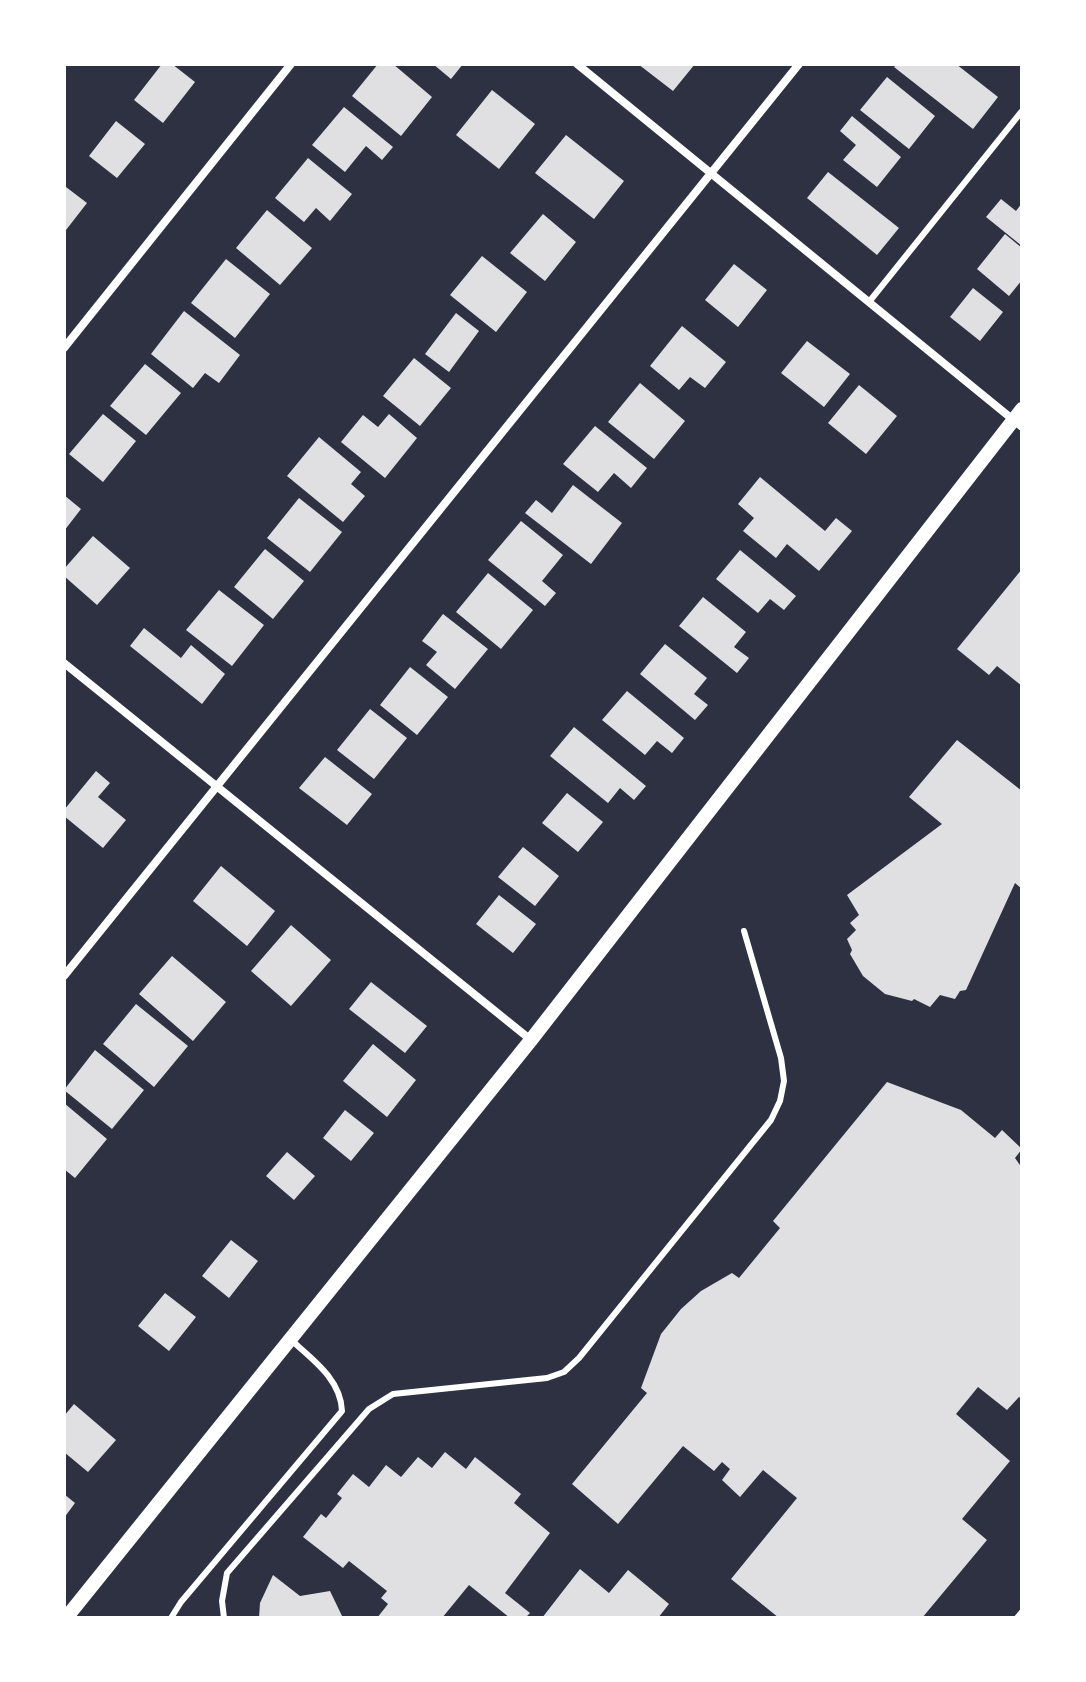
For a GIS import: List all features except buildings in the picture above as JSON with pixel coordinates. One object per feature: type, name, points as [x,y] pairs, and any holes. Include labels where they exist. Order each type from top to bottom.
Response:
[{"type":"street","points":[[64,348],[291,64]]},
{"type":"street","points":[[66,1618],[531,1040],[1019,419],[869,302],[577,64]]},
{"type":"street","points":[[64,976],[799,64]]},
{"type":"street","points":[[64,663],[531,1040]]},
{"type":"lane","points":[[869,302],[1022,111]]},
{"type":"lane","points":[[224,1618],[222,1601],[227,1573],[369,1409],[393,1394],[547,1378],[564,1372],[579,1358],[771,1120],[780,1101],[784,1081],[781,1058],[744,931]]},
{"type":"lane","points":[[171,1618],[181,1602],[342,1411],[342,1398],[334,1382],[290,1339]]},
{"type":"lane","points":[[1017,1618],[1022,1612]]}]
